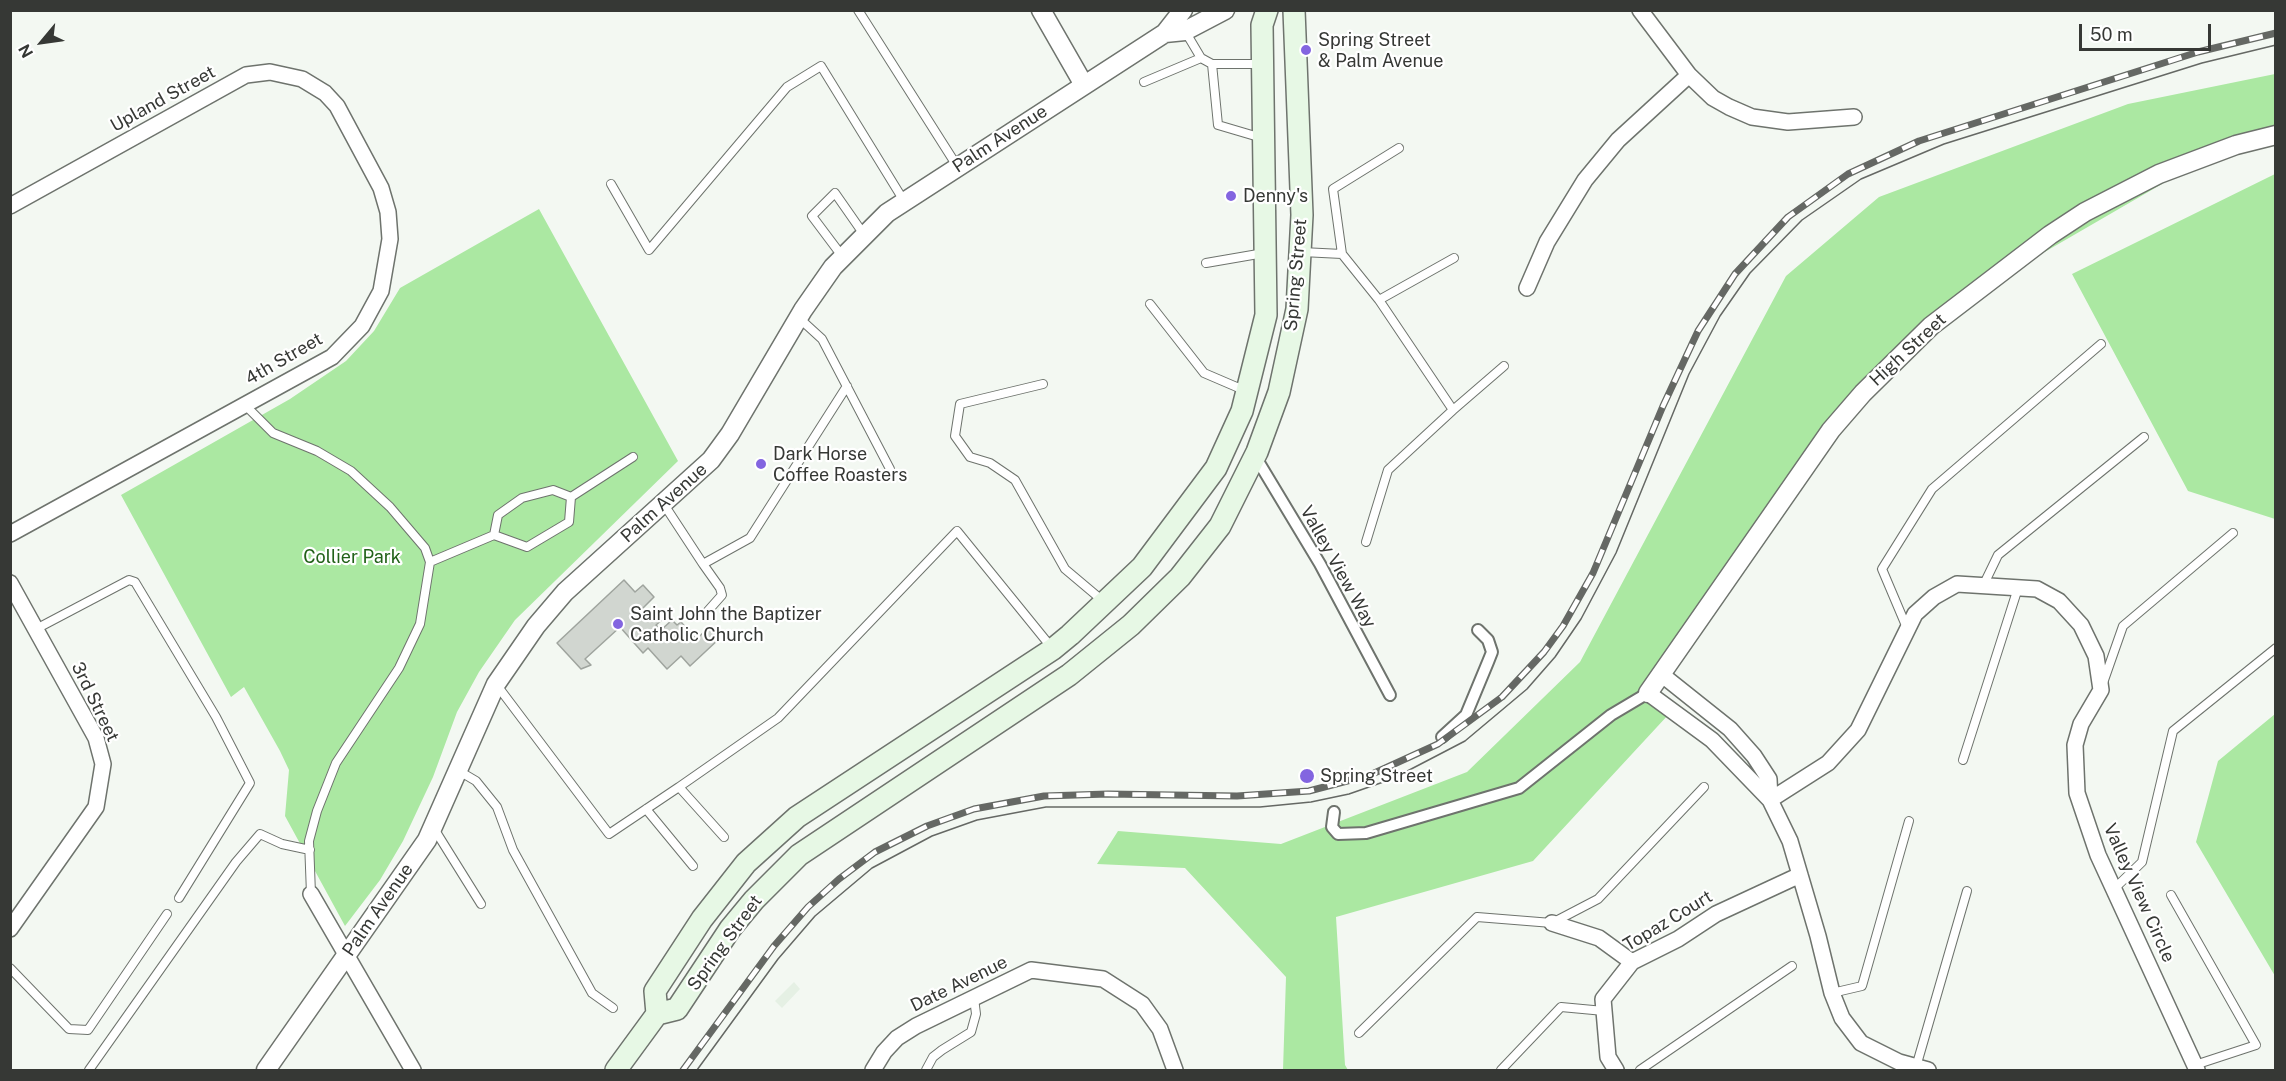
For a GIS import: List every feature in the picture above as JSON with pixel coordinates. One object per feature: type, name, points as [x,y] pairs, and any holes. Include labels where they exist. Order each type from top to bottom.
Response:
[{"type":"main road","name":"Spring Street","points":[[616,1071],[657,1014],[655,991],[702,919],[746,863],[797,817],[1053,649],[1142,567],[1216,468],[1242,411],[1266,315],[1262,25],[1267,10]]},
{"type":"main road","name":"Spring Street","points":[[657,1014],[677,1010],[730,929],[754,900],[799,855],[1069,675],[1131,625],[1180,577],[1220,526],[1255,456],[1279,392],[1297,309],[1300,252],[1300,157],[1294,10]]},
{"type":"main road","points":[[1266,250],[1300,252]]},
{"type":"street","points":[[1041,10],[1084,85]]},
{"type":"street","name":"Palm Avenue","points":[[266,1071],[427,840],[496,684],[536,626],[565,592],[711,460],[730,434],[798,317],[833,267],[887,213],[1165,33],[1183,10]]},
{"type":"street","name":"Palm Avenue","points":[[1165,33],[1185,31],[1225,10]]},
{"type":"street","points":[[1640,10],[1689,75],[1713,99],[1752,117],[1788,122],[1854,117]]},
{"type":"street","name":"Upland Street","points":[[10,206],[246,75],[270,72],[302,79],[326,93],[337,106]]},
{"type":"street","points":[[1527,288],[1547,242],[1586,180],[1618,140],[1689,75]]},
{"type":"street","name":"4th Street","points":[[10,534],[332,357],[362,326],[381,291],[390,239],[388,212],[381,188],[337,106]]},
{"type":"street","name":"High Street","points":[[1648,693],[1831,430],[1863,393],[1931,327],[2050,235],[2094,207],[2158,174],[2197,159],[2276,135]]},
{"type":"street","name":"Valley View Way","points":[[1255,456],[1320,564],[1390,695]]},
{"type":"street","name":"3rd Street","points":[[10,583],[96,738],[103,765],[96,807],[10,929]]},
{"type":"street","points":[[1770,800],[1828,763],[1858,730],[1915,614],[1934,597],[1957,584],[2037,589],[2059,601],[2081,625],[2096,656],[2100,690]]},
{"type":"street","points":[[1442,737],[1466,715],[1492,652],[1478,630]]},
{"type":"street","points":[[1661,674],[1730,729],[1754,756],[1769,779],[1770,800]]},
{"type":"street","name":"Valley View Circle","points":[[2100,690],[2081,724],[2075,745],[2078,794],[2098,855],[2196,1068]]},
{"type":"street","points":[[1334,812],[1332,827],[1338,834],[1366,833],[1519,788],[1611,715],[1648,693],[1713,740],[1770,800],[1790,841],[1832,993],[1842,1018],[1861,1042],[1899,1062],[1922,1069]]},
{"type":"street","name":"Topaz Court","points":[[1616,1071],[1608,1057],[1603,999],[1632,962],[1678,939],[1716,914],[1800,875]]},
{"type":"street","points":[[311,894],[413,1071]]},
{"type":"street","points":[[1552,923],[1599,938],[1632,962]]},
{"type":"street","name":"Date Avenue","points":[[873,1071],[884,1052],[897,1038],[1031,970],[1102,979],[1142,1004],[1160,1029],[1175,1071]]},
{"type":"lane","points":[[858,10],[957,166]]},
{"type":"lane","points":[[1185,31],[1201,58],[1212,64],[1262,64]]},
{"type":"lane","points":[[1144,82],[1201,58]]},
{"type":"lane","points":[[1212,64],[1218,125],[1264,138]]},
{"type":"lane","points":[[611,184],[649,250],[787,87],[821,66],[905,202]]},
{"type":"lane","points":[[1399,148],[1333,189],[1342,254],[1379,300],[1453,410]]},
{"type":"lane","points":[[843,258],[812,216],[835,193],[865,236]]},
{"type":"lane","points":[[1206,263],[1266,250]]},
{"type":"lane","points":[[1300,252],[1342,254]]},
{"type":"lane","points":[[1379,300],[1454,258]]},
{"type":"lane","points":[[1150,304],[1204,373],[1247,391]]},
{"type":"lane","points":[[798,317],[822,339],[891,469]]},
{"type":"lane","points":[[1907,629],[1882,569],[1932,489],[2101,344]]},
{"type":"lane","points":[[1366,542],[1388,470],[1504,366]]},
{"type":"lane","points":[[1043,384],[960,404],[955,436],[970,457],[990,463],[1015,480],[1065,569],[1104,602]]},
{"type":"lane","points":[[703,564],[750,538],[847,386]]},
{"type":"lane","points":[[243,404],[273,433],[317,451],[351,471],[404,523],[425,548],[430,562],[420,624],[399,668],[336,763],[316,811],[310,850],[311,894]]},
{"type":"lane","points":[[1983,586],[1998,555],[2144,437]]},
{"type":"lane","points":[[571,497],[633,457]]},
{"type":"lane","points":[[494,535],[498,515],[522,498],[553,490],[571,497]]},
{"type":"lane","points":[[430,562],[494,535],[527,546],[569,522],[571,497]]},
{"type":"lane","points":[[663,503],[722,595],[706,613]]},
{"type":"lane","points":[[496,684],[609,834],[778,718],[957,531],[1053,649]]},
{"type":"lane","points":[[2100,690],[2123,626],[2233,533]]},
{"type":"lane","points":[[36,629],[129,580],[135,582],[216,717],[250,783],[179,898]]},
{"type":"lane","points":[[1963,760],[2018,588]]},
{"type":"lane","points":[[2114,889],[2142,862],[2173,731],[2276,648]]},
{"type":"lane","points":[[458,770],[476,781],[496,807],[513,850],[592,993],[613,1008]]},
{"type":"lane","points":[[679,787],[724,837]]},
{"type":"lane","points":[[1359,1033],[1477,917],[1552,923],[1598,899],[1704,787]]},
{"type":"lane","points":[[646,809],[693,866]]},
{"type":"lane","points":[[1832,993],[1862,986],[1909,821]]},
{"type":"lane","points":[[433,826],[481,904]]},
{"type":"lane","points":[[89,1071],[236,862],[260,834],[282,844],[310,850]]},
{"type":"lane","points":[[1922,1069],[1967,891]]},
{"type":"lane","points":[[2171,895],[2256,1045],[2196,1068]]},
{"type":"lane","points":[[10,968],[69,1029],[88,1030],[166,914]]},
{"type":"lane","points":[[1640,1071],[1792,966]]},
{"type":"lane","points":[[926,1071],[933,1057],[971,1032],[976,1014],[974,998]]},
{"type":"lane","points":[[1501,1071],[1561,1007],[1604,1011]]},
{"type":"shaded area","points":[[794,982],[800,989],[782,1008],[775,1001]]},
{"type":"green space","points":[[2275,74],[2275,137],[2224,148],[1967,297],[1897,358],[1649,692],[1669,714],[1533,861],[1336,917],[1345,1065],[1348,1070],[1283,1070],[1286,977],[1185,868],[1097,864],[1118,831],[1281,844],[1467,772],[1580,662],[1786,276],[1879,197],[2128,104]]},
{"type":"green space","points":[[2275,174],[2275,519],[2188,491],[2072,274]]},
{"type":"green space","name":"Collier Park","points":[[539,209],[678,461],[515,620],[479,672],[457,712],[433,777],[403,841],[380,880],[345,926],[285,816],[289,770],[280,751],[244,687],[231,697],[121,495],[290,399],[346,361],[374,331],[400,288]]},
{"type":"green space","points":[[2275,714],[2275,976],[2196,842],[2218,761]]},
{"type":"building","name":"Saint John the Baptizer Catholic Church","points":[[624,580],[635,592],[643,585],[654,597],[642,609],[650,617],[656,611],[663,619],[656,625],[661,630],[672,620],[677,625],[681,622],[696,639],[710,627],[720,638],[690,666],[681,656],[667,669],[648,648],[643,653],[620,627],[585,659],[591,665],[581,669],[557,643]]},
{"type":"tram line","points":[[697,1070],[778,959],[815,916],[872,868],[932,836],[977,820],[1046,807],[1260,807],[1311,802],[1349,794],[1392,779],[1465,741],[1527,689],[1555,657],[1581,619],[1616,553],[1689,374],[1720,316],[1750,273],[1802,220],[1861,179],[1944,144],[2202,63],[2276,45]]},
{"type":"railway","points":[[683,1070],[774,946],[808,907],[839,879],[875,852],[927,826],[974,809],[1044,796],[1108,794],[1237,796],[1309,791],[1370,775],[1438,744],[1502,697],[1544,652],[1563,626],[1593,573],[1663,406],[1698,331],[1735,274],[1788,217],[1848,174],[1919,141],[2198,52],[2276,33]]},
{"type":"place","name":"Spring Street & Palm Avenue","points":[[1306,50]]},
{"type":"place","name":"Denny's","points":[[1231,196]]},
{"type":"place","name":"Dark Horse Coffee Roasters","points":[[761,464]]},
{"type":"place","name":"Saint John the Baptizer Catholic Church","points":[[618,624]]},
{"type":"place","name":"Spring Street","points":[[1307,776]]}]
